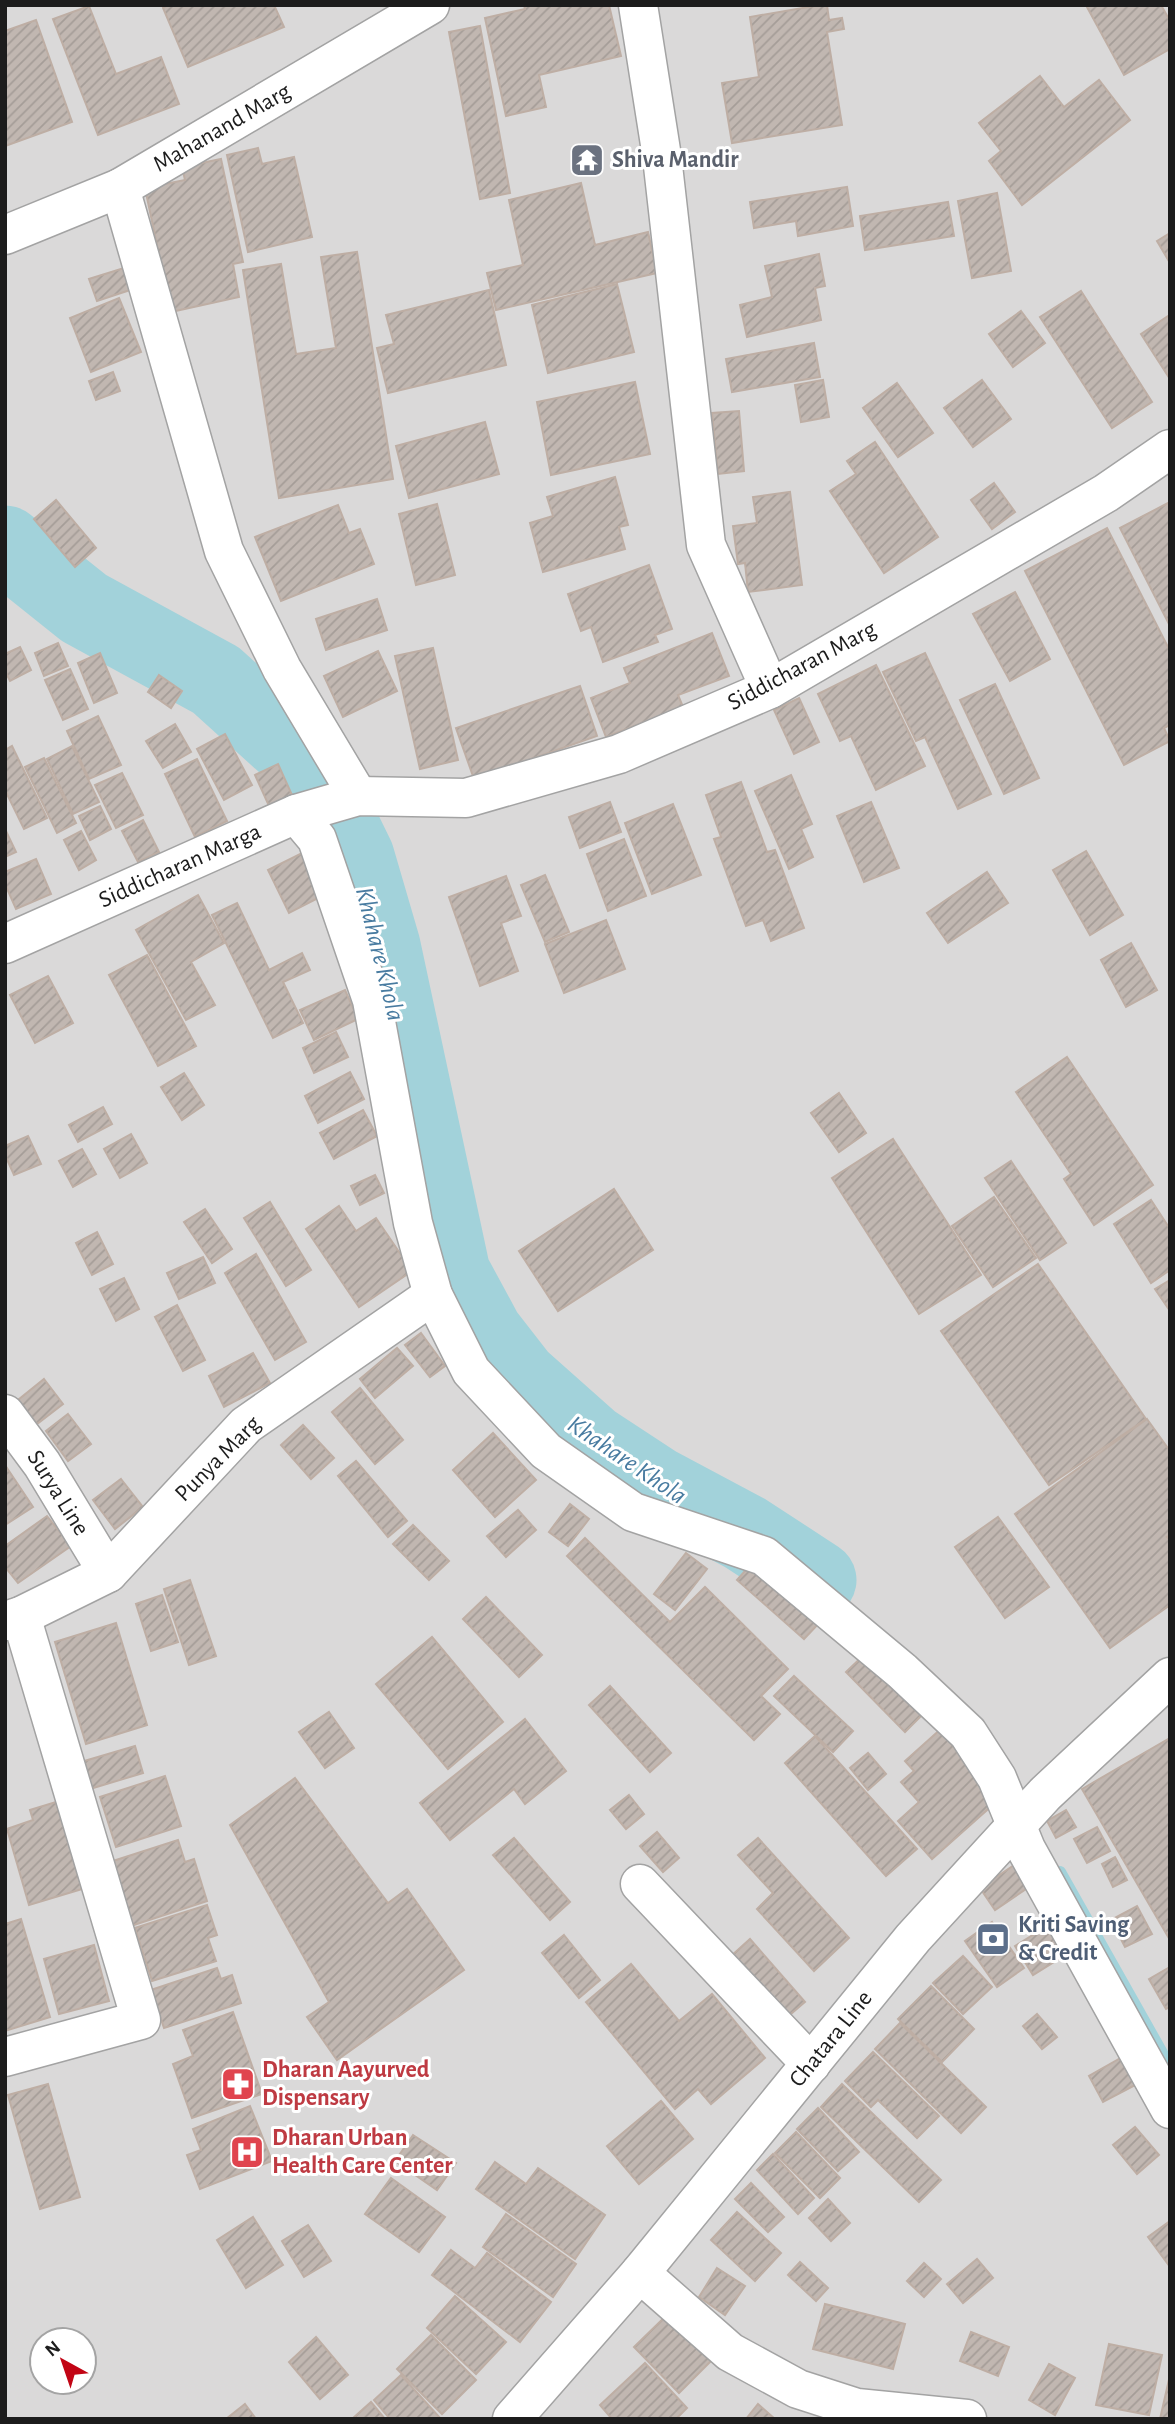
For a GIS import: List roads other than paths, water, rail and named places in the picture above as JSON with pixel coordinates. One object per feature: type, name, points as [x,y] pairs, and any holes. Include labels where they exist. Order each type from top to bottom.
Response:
[{"type":"street","name":"Mahanand Marg","points":[[5,235],[120,188],[430,5]]},
{"type":"street","points":[[638,5],[662,157],[706,545],[770,689]]},
{"type":"street","points":[[120,188],[225,551],[282,668],[358,796]]},
{"type":"street","name":"Siddicharan Marg","points":[[358,796],[466,798],[619,754],[770,689],[1106,493],[1170,449]]},
{"type":"street","name":"Siddicharan Marga","points":[[5,944],[305,811],[358,796]]},
{"type":"street","points":[[305,811],[372,1000],[413,1223],[433,1295],[471,1371],[546,1451],[633,1512],[764,1556],[902,1671],[968,1733],[998,1778],[1040,1873],[1170,2109]]},
{"type":"street","name":"Punya Marg","points":[[13,1619],[108,1573],[246,1425],[433,1295]]},
{"type":"street","name":"Surya Line","points":[[5,1414],[42,1464],[108,1573]]},
{"type":"street","points":[[5,2057],[141,2020],[13,1619]]},
{"type":"street","name":"Chatara Line","points":[[512,2419],[640,2273],[913,1938],[1045,1794],[1170,1677]]},
{"type":"street","points":[[640,1884],[811,2064]]},
{"type":"street","points":[[640,2273],[730,2352],[798,2389],[861,2413],[967,2419]]},
{"type":"waterway","name":"Khahare Khola","points":[[5,545],[84,608],[216,680],[310,765],[355,857],[381,946],[451,1273],[484,1334],[519,1379],[591,1443],[655,1485],[745,1533],[817,1580]]},
{"type":"waterway","name":"Khahare Khola","points":[[1060,1872],[1170,2067]]},
{"type":"place","name":"Shiva Mandir","points":[[587,160]]},
{"type":"place","name":"Kriti Saving & Credit","points":[[993,1939]]},
{"type":"place","name":"Dharan Aayurved Dispensary","points":[[238,2084]]},
{"type":"place","name":"Dharan Urban Health Care Center","points":[[247,2152]]}]
